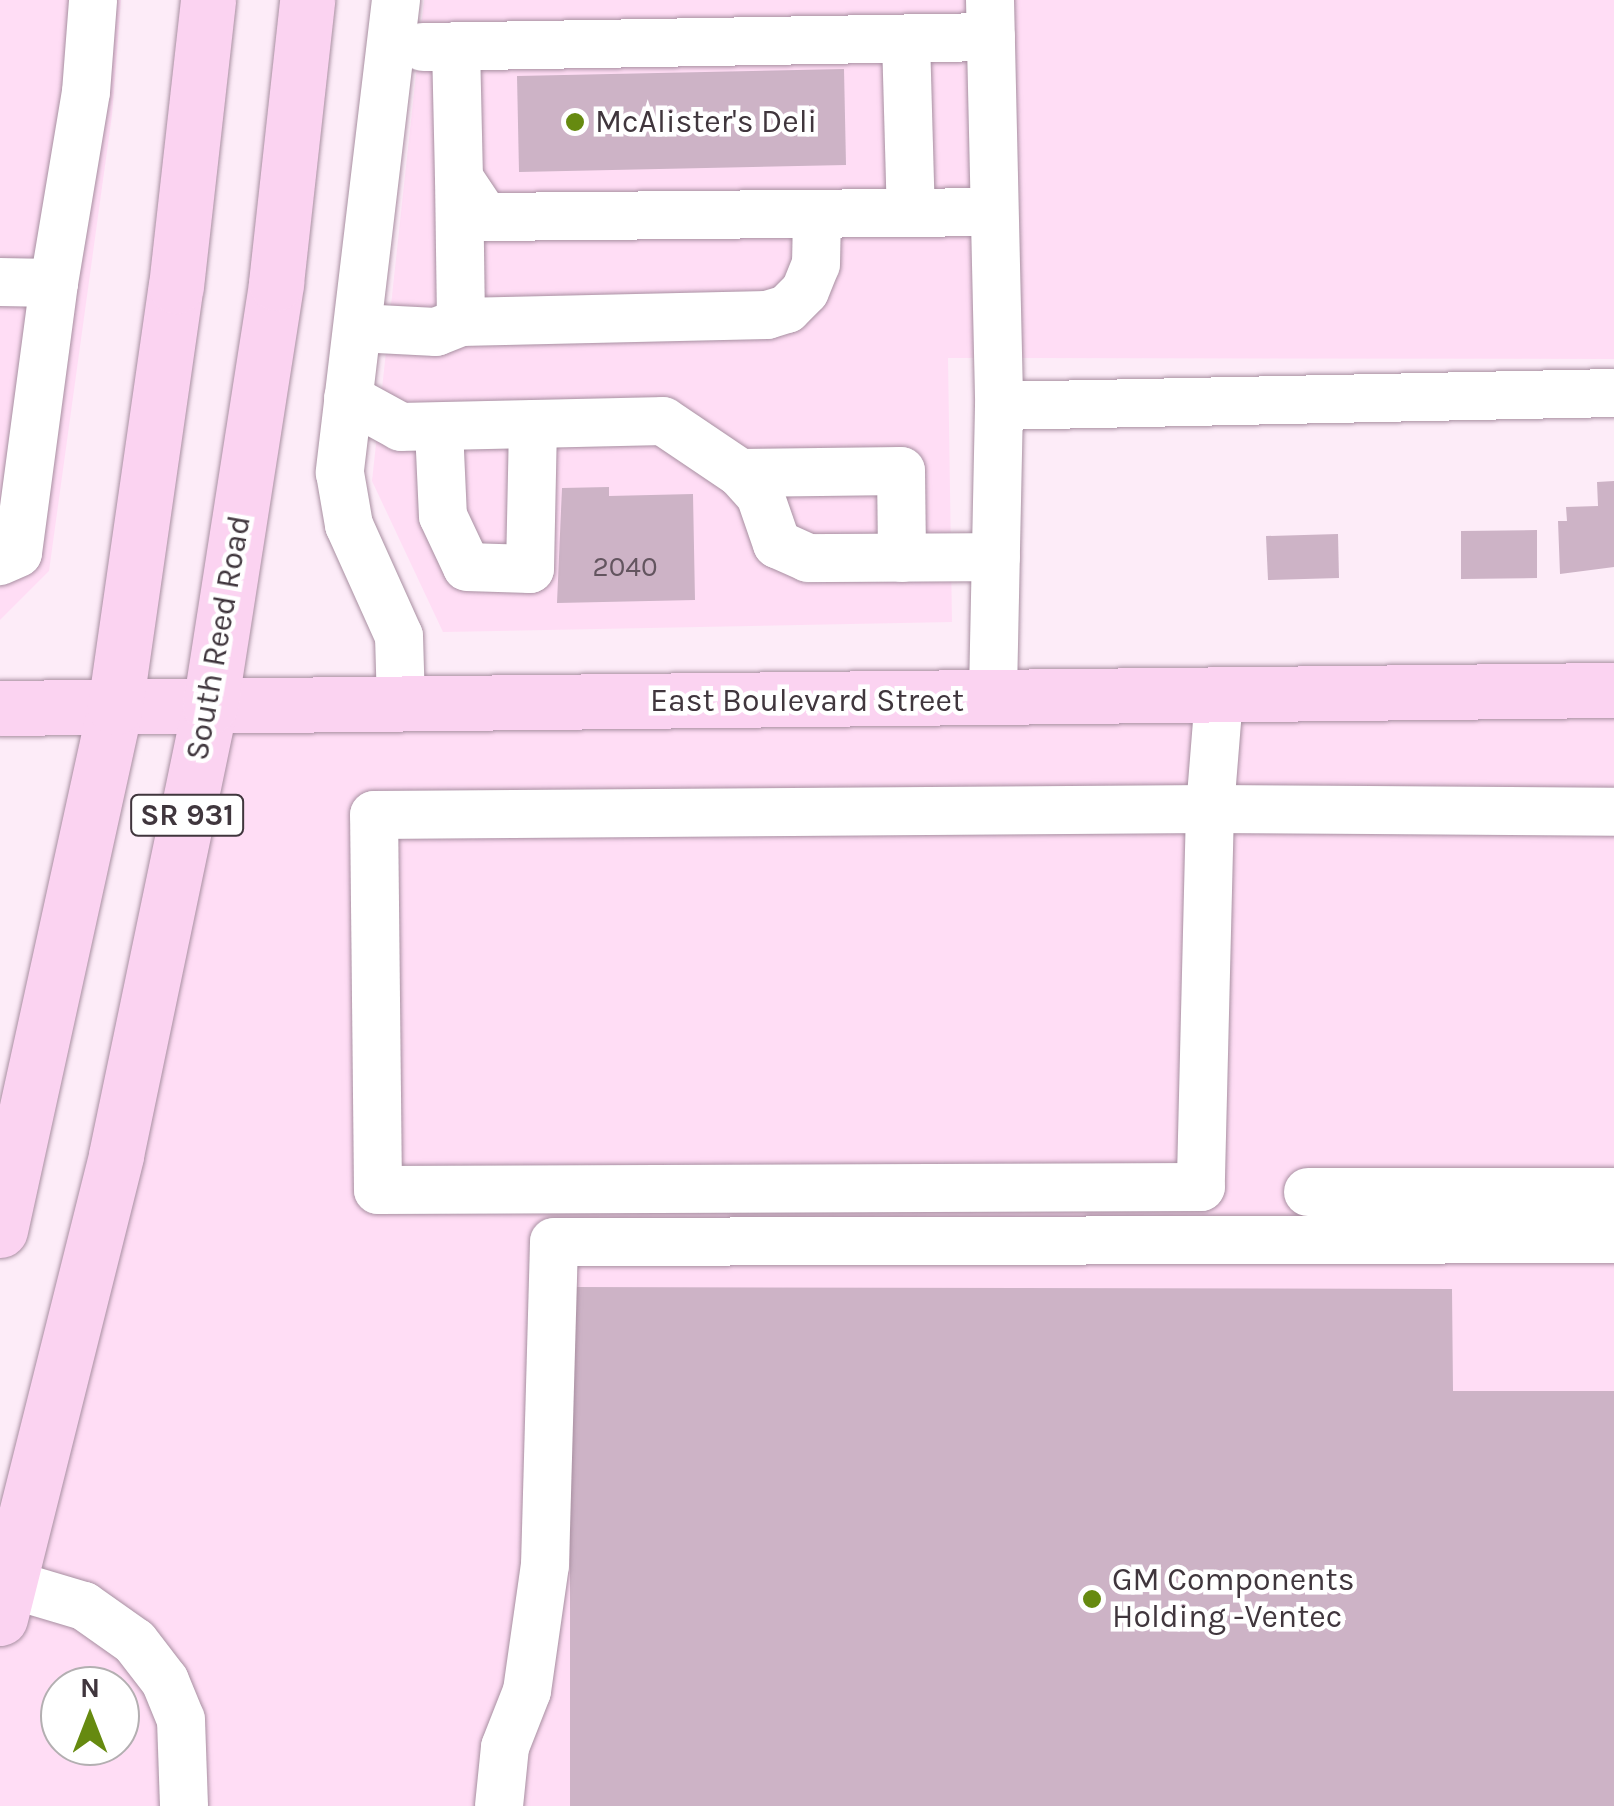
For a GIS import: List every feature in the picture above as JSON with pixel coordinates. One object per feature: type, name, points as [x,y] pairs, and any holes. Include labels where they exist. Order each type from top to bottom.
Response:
[{"type":"main road","name":"SR 931","points":[[0,1230],[115,707],[176,286],[208,0]]},
{"type":"main road","name":"South Reed Road","points":[[5,1601],[116,1155],[210,706],[276,283],[306,0]]},
{"type":"main road","name":"East Boulevard Street","points":[[0,708],[993,700],[1614,690]]},
{"type":"lane","points":[[0,561],[18,553],[54,283],[86,92],[93,0]]},
{"type":"lane","points":[[396,0],[340,473],[346,508],[399,636],[401,704]]},
{"type":"lane","points":[[390,48],[906,38],[990,18],[999,406],[993,700]]},
{"type":"lane","points":[[906,38],[911,213]]},
{"type":"lane","points":[[456,46],[462,322]]},
{"type":"lane","points":[[459,178],[485,218],[508,221],[994,212]]},
{"type":"lane","points":[[358,328],[436,332],[462,322],[767,315],[787,308],[805,291],[816,264],[817,215]]},
{"type":"lane","points":[[0,282],[54,283]]},
{"type":"lane","points":[[999,406],[1614,393]]},
{"type":"lane","points":[[348,398],[401,426],[439,429],[663,421],[740,473],[760,495],[777,544],[808,558],[996,557]]},
{"type":"lane","points":[[439,429],[443,516],[467,566],[530,569],[533,424]]},
{"type":"lane","points":[[740,473],[901,470],[902,558]]},
{"type":"lane","points":[[1219,697],[1210,809],[1202,1187],[378,1190],[374,815],[1210,809],[1614,812]]},
{"type":"lane","points":[[1308,1192],[1614,1192]]},
{"type":"lane","points":[[499,1806],[506,1747],[527,1691],[545,1565],[554,1242],[1614,1239]]},
{"type":"lane","points":[[5,1601],[84,1606],[135,1642],[165,1681],[181,1720],[184,1806]]},
{"type":"shaded area","points":[[0,0],[121,0],[112,115],[49,571],[0,620]]},
{"type":"shaded area","points":[[424,0],[1614,0],[1614,359],[948,358],[952,622],[443,632],[372,481]]},
{"type":"shaded area","points":[[1614,687],[1614,1806],[0,1806],[0,1618],[210,706]]},
{"type":"building","points":[[844,69],[846,165],[519,172],[517,76]]},
{"type":"building","points":[[1614,481],[1614,567],[1560,574],[1558,521],[1567,521],[1566,507],[1598,506],[1597,482]]},
{"type":"building","points":[[609,487],[609,496],[693,494],[695,600],[557,603],[562,488]]},
{"type":"building","points":[[1537,530],[1537,578],[1461,579],[1461,531]]},
{"type":"building","points":[[1338,534],[1339,578],[1268,580],[1266,536]]},
{"type":"building","name":"GM Components Holding -Ventec","points":[[570,1287],[1452,1289],[1453,1391],[1614,1391],[1614,1806],[570,1806]]},
{"type":"place","name":"McAlister's Deli","points":[[575,122]]},
{"type":"place","name":"GM Components Holding -Ventec","points":[[1092,1599]]}]
